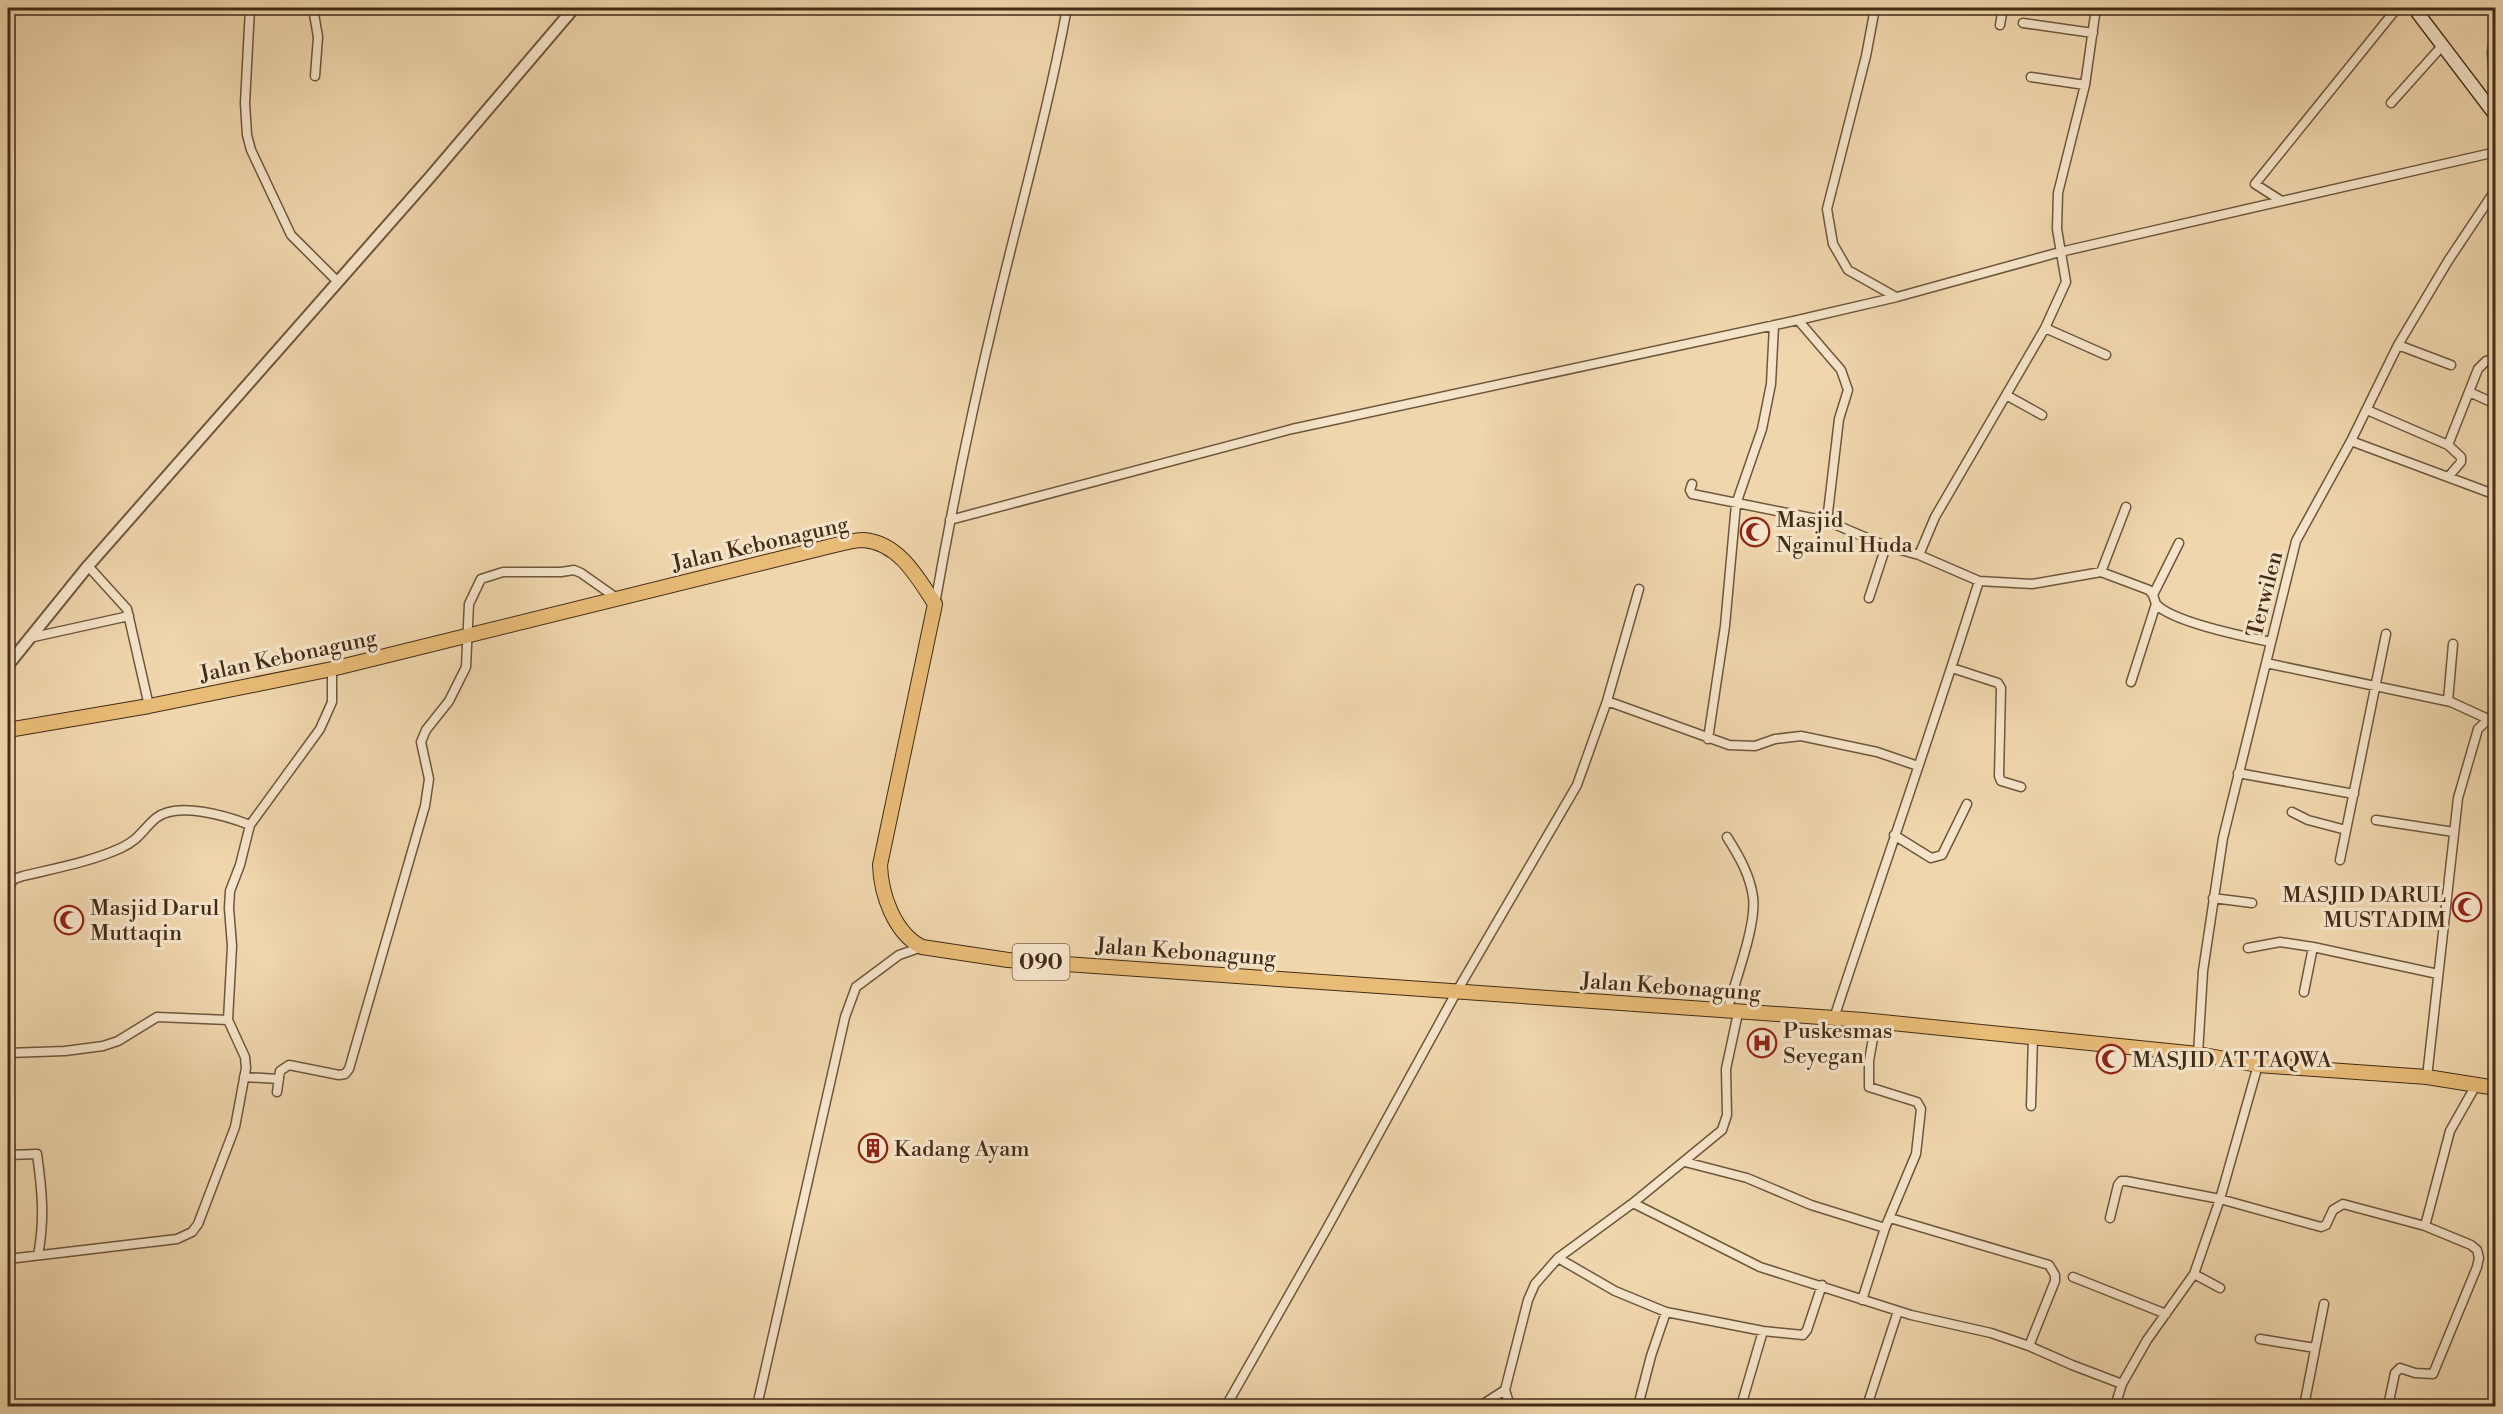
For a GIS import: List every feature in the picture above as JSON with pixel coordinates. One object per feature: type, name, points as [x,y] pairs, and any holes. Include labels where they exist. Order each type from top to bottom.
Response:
[{"type":"main road","points":[[2414,8],[2496,116]]},
{"type":"main road","name":"Jalan Kebonagung","points":[[8,730],[149,706],[332,669],[823,548],[865,540],[881,545],[906,562],[935,604]]},
{"type":"main road","points":[[922,947],[914,943],[896,921],[881,885],[880,865],[935,604]]},
{"type":"main road","name":"Jalan Kebonagung","points":[[922,947],[1008,960],[1834,1018],[2198,1054],[2258,1065],[2427,1077],[2496,1088]]},
{"type":"street","points":[[250,8],[245,103],[247,135],[251,150],[291,234],[338,282]]},
{"type":"street","points":[[313,8],[318,37],[315,76]]},
{"type":"street","points":[[8,665],[88,566],[431,176],[574,8]]},
{"type":"street","points":[[935,604],[950,520],[995,314],[1059,53],[1067,8]]},
{"type":"street","points":[[1875,8],[1866,56],[1827,209],[1833,244],[1848,270],[1897,297]]},
{"type":"street","points":[[2000,25],[2003,8]]},
{"type":"street","points":[[1919,555],[1935,518],[2045,328],[2066,282],[2057,228],[2058,193],[2085,85],[2096,8]]},
{"type":"street","points":[[2280,200],[2255,184],[2397,8]]},
{"type":"street","points":[[2496,21],[2492,65],[2496,102]]},
{"type":"street","points":[[2023,23],[2093,33]]},
{"type":"street","points":[[2391,103],[2442,45]]},
{"type":"street","points":[[2031,77],[2085,85]]},
{"type":"street","points":[[950,520],[1292,429],[1798,320],[1897,297],[2060,252],[2496,152]]},
{"type":"street","name":"Terwilen","points":[[2198,1054],[2203,971],[2223,838],[2296,541],[2351,441],[2398,345],[2496,189]]},
{"type":"street","points":[[1798,320],[1841,370],[1848,390],[1839,419],[1827,521]]},
{"type":"street","points":[[1708,739],[1725,626],[1736,504],[1762,429],[1772,384],[1774,325]]},
{"type":"street","points":[[2045,328],[2106,355]]},
{"type":"street","points":[[2398,345],[2451,365]]},
{"type":"street","points":[[2448,444],[2482,364],[2496,358]]},
{"type":"street","points":[[2469,392],[2496,404]]},
{"type":"street","points":[[2006,395],[2042,416]]},
{"type":"street","points":[[2367,410],[2448,444],[2461,457],[2461,462],[2449,476]]},
{"type":"street","points":[[2351,441],[2496,495]]},
{"type":"street","points":[[1692,484],[1690,490],[1692,494],[1827,521],[1886,546],[1919,555],[1979,581],[2032,584],[2102,572],[2140,586],[2153,595],[2156,604],[2131,682]]},
{"type":"street","points":[[2102,572],[2126,507]]},
{"type":"street","points":[[2153,595],[2179,543]]},
{"type":"street","points":[[1869,598],[1886,546]]},
{"type":"street","points":[[88,566],[122,602],[129,616],[149,706]]},
{"type":"street","points":[[277,1092],[280,1071],[288,1065],[339,1075],[345,1074],[349,1069],[427,797],[429,778],[421,742],[426,730],[449,700],[466,667],[468,611],[470,599],[477,584],[486,576],[518,571],[578,571],[618,598]]},
{"type":"street","points":[[1834,1018],[1894,835],[1936,721],[1979,581]]},
{"type":"street","points":[[1226,1407],[1457,990],[1577,784],[1607,701],[1639,589]]},
{"type":"street","points":[[2156,604],[2181,618],[2229,633],[2271,642]]},
{"type":"street","points":[[29,639],[129,616]]},
{"type":"street","points":[[2340,860],[2386,634]]},
{"type":"street","points":[[2448,701],[2453,644]]},
{"type":"street","points":[[2266,663],[2448,701],[2468,708],[2488,719]]},
{"type":"street","points":[[1952,668],[1998,683],[2001,688],[1999,776],[2001,782],[2021,787]]},
{"type":"street","points":[[8,1259],[177,1239],[192,1233],[198,1224],[235,1127],[244,1077],[245,1057],[228,1020],[232,946],[230,891],[240,865],[250,825],[320,729],[332,702],[332,669]]},
{"type":"street","points":[[1607,701],[1729,745],[1755,746],[1775,739],[1802,736],[1877,752],[1918,766]]},
{"type":"street","points":[[2427,1077],[2458,798],[2469,752],[2478,729],[2496,712]]},
{"type":"street","points":[[2238,773],[2354,794]]},
{"type":"street","points":[[1894,835],[1931,858],[1942,855],[1967,804]]},
{"type":"street","points":[[8,888],[14,879],[76,864],[124,847],[142,835],[156,819],[167,811],[217,815],[250,825]]},
{"type":"street","points":[[2292,812],[2308,820],[2346,830]]},
{"type":"street","points":[[2376,820],[2454,832]]},
{"type":"street","points":[[1510,1407],[1505,1390],[1531,1292],[1558,1258],[1685,1162],[1717,1135],[1725,1122],[1726,1069],[1732,1012],[1753,900],[1742,860],[1727,837]]},
{"type":"street","points":[[2213,898],[2252,903]]},
{"type":"street","points":[[2248,948],[2280,942],[2438,974]]},
{"type":"street","points":[[757,1407],[829,1081],[848,1009],[856,987],[899,956],[922,947]]},
{"type":"street","points":[[2304,992],[2313,947]]},
{"type":"street","points":[[8,1053],[65,1051],[103,1046],[117,1041],[157,1017],[228,1020]]},
{"type":"street","points":[[1862,1300],[1885,1228],[1916,1154],[1922,1109],[1920,1104],[1912,1099],[1869,1087],[1869,1061],[1876,1022]]},
{"type":"street","points":[[2031,1106],[2034,1036]]},
{"type":"street","points":[[2119,1406],[2122,1384],[2147,1340],[2194,1274],[2220,1199],[2258,1065]]},
{"type":"street","points":[[244,1077],[279,1080]]},
{"type":"street","points":[[2425,1226],[2450,1131],[2476,1085]]},
{"type":"street","points":[[8,1155],[37,1154],[44,1206],[44,1224],[38,1255]]},
{"type":"street","points":[[1685,1162],[1748,1178],[1811,1205],[1885,1228]]},
{"type":"street","points":[[2110,1218],[2118,1185],[2123,1180],[2220,1199],[2321,1227],[2326,1225],[2333,1210],[2343,1204],[2425,1226],[2471,1245],[2477,1250],[2479,1258],[2433,1374],[2415,1373],[2400,1368],[2395,1372],[2388,1407]]},
{"type":"street","points":[[1633,1203],[1760,1267],[1898,1311],[1974,1328],[2029,1346],[2122,1384]]},
{"type":"street","points":[[1890,1218],[2049,1265],[2055,1275],[2055,1281],[2029,1346]]},
{"type":"street","points":[[1558,1258],[1615,1291],[1666,1312],[1763,1331],[1803,1335],[1807,1330],[1822,1286]]},
{"type":"street","points":[[2194,1274],[2220,1288]]},
{"type":"street","points":[[2073,1276],[2166,1314]]},
{"type":"street","points":[[2304,1407],[2324,1304]]},
{"type":"street","points":[[1867,1407],[1898,1311]]},
{"type":"street","points":[[1638,1407],[1651,1356],[1666,1312]]},
{"type":"street","points":[[1741,1407],[1763,1331]]},
{"type":"street","points":[[2260,1339],[2315,1348]]},
{"type":"street","points":[[1480,1407],[1505,1390]]},
{"type":"place","name":"Masjid Ngainul Huda","points":[[1755,532]]},
{"type":"place","name":"MASJID DARUL MUSTADIM","points":[[2467,907]]},
{"type":"place","name":"Masjid Darul Muttaqin","points":[[69,920]]},
{"type":"place","name":"Puskesmas Seyegan","points":[[1762,1043]]},
{"type":"place","name":"MASJID AT TAQWA","points":[[2111,1059]]},
{"type":"place","name":"Kadang Ayam","points":[[873,1148]]}]
